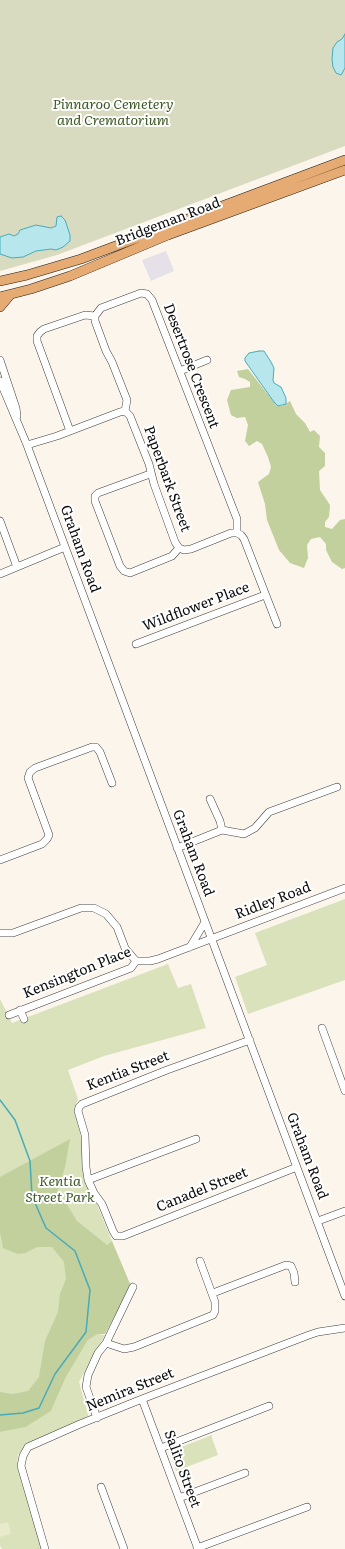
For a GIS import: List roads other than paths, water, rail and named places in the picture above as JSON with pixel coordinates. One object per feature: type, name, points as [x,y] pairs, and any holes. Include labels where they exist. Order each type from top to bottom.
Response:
[{"type":"main road","name":"Bridgeman Road","points":[[0,281],[40,272],[81,259],[345,160]]},
{"type":"main road","name":"Bridgeman Road","points":[[0,297],[42,286],[162,238],[345,170]]},
{"type":"main road","points":[[81,259],[86,269]]},
{"type":"main road","points":[[0,307],[10,294]]},
{"type":"street","name":"Desertrose Crescent","points":[[95,316],[101,308],[141,292],[147,294],[152,300],[237,519],[237,533]]},
{"type":"street","points":[[27,445],[70,431],[120,412],[125,412],[127,400],[106,351],[95,321],[95,316],[85,315],[44,330],[40,332],[38,336],[37,341],[70,431]]},
{"type":"street","name":"Graham Road","points":[[0,360],[16,408],[17,418]]},
{"type":"street","points":[[180,371],[207,360]]},
{"type":"street","name":"Graham Road","points":[[0,381],[11,409],[17,418],[345,1296]]},
{"type":"street","name":"Paperbark Street","points":[[125,412],[130,416],[149,464],[150,474],[175,542],[179,548],[184,550],[191,549],[231,533],[237,533]]},
{"type":"street","points":[[150,474],[98,493],[95,496],[95,501],[120,566],[124,571],[130,573],[172,556],[179,548]]},
{"type":"street","points":[[0,521],[17,567]]},
{"type":"street","points":[[237,533],[244,539],[276,624]]},
{"type":"street","points":[[0,574],[65,547]]},
{"type":"street","name":"Wildflower Place","points":[[136,644],[265,595]]},
{"type":"street","points":[[0,860],[42,844],[49,835],[28,778],[30,772],[35,768],[92,747],[96,747],[100,752],[112,783]]},
{"type":"street","points":[[177,848],[222,830],[244,834],[255,828],[269,812],[337,787]]},
{"type":"street","points":[[210,799],[220,821],[222,830]]},
{"type":"street","name":"Ridley Road","points":[[211,939],[345,888]]},
{"type":"street","points":[[0,933],[13,933],[81,908],[94,908],[106,914],[110,918],[117,927],[125,948],[136,961]]},
{"type":"street","points":[[190,947],[205,922]]},
{"type":"street","name":"Kensington Place","points":[[9,1015],[131,968],[136,961],[150,961],[158,959],[211,939]]},
{"type":"street","name":"Kensington Place","points":[[20,1010],[24,1020]]},
{"type":"street","points":[[322,1028],[345,1091]]},
{"type":"street","name":"Kentia Street","points":[[116,1236],[102,1204],[94,1193],[88,1180],[85,1135],[78,1111],[82,1104],[167,1070],[250,1040]]},
{"type":"street","points":[[88,1180],[196,1139]]},
{"type":"street","name":"Canadel Street","points":[[116,1236],[123,1236],[297,1167]]},
{"type":"street","points":[[318,1221],[345,1211]]},
{"type":"street","points":[[106,1343],[124,1349],[134,1347],[209,1316],[215,1311],[216,1307],[213,1293],[200,1261]]},
{"type":"street","points":[[213,1293],[286,1265],[291,1266],[294,1273],[295,1282]]},
{"type":"street","points":[[97,1418],[86,1387],[88,1375],[98,1354],[106,1343],[133,1287]]},
{"type":"street","name":"Nemira Street","points":[[45,1549],[21,1466],[23,1456],[28,1447],[142,1399],[309,1335],[318,1332],[345,1328]]},
{"type":"street","name":"Salito Street","points":[[142,1399],[198,1548]]},
{"type":"street","points":[[160,1448],[269,1406]]},
{"type":"street","points":[[179,1498],[245,1473]]},
{"type":"street","points":[[101,1487],[124,1549]]},
{"type":"street","points":[[198,1548],[306,1507]]},
{"type":"water","points":[[345,34],[345,68],[341,75],[336,73],[333,67],[333,48]]},
{"type":"water","points":[[61,216],[65,220],[70,235],[70,241],[63,247],[56,250],[51,249],[36,251],[23,257],[12,258],[0,254],[0,237],[9,234],[14,236],[18,234],[20,230],[36,225],[51,228],[56,226],[57,217]]},
{"type":"water","points":[[264,351],[271,362],[274,368],[274,383],[281,387],[286,398],[286,404],[278,406],[274,402],[245,361],[245,358],[249,353]]},
{"type":"waterway","points":[[0,1100],[15,1120],[30,1161],[32,1196],[46,1228],[75,1251],[90,1290],[86,1332],[55,1374],[39,1408],[23,1413],[0,1415]]},
{"type":"park label","name":"Pinnaroo Cemetery and Crematorium","points":[[113,114]]},
{"type":"park label","name":"Kentia Street Park","points":[[60,1190]]}]
